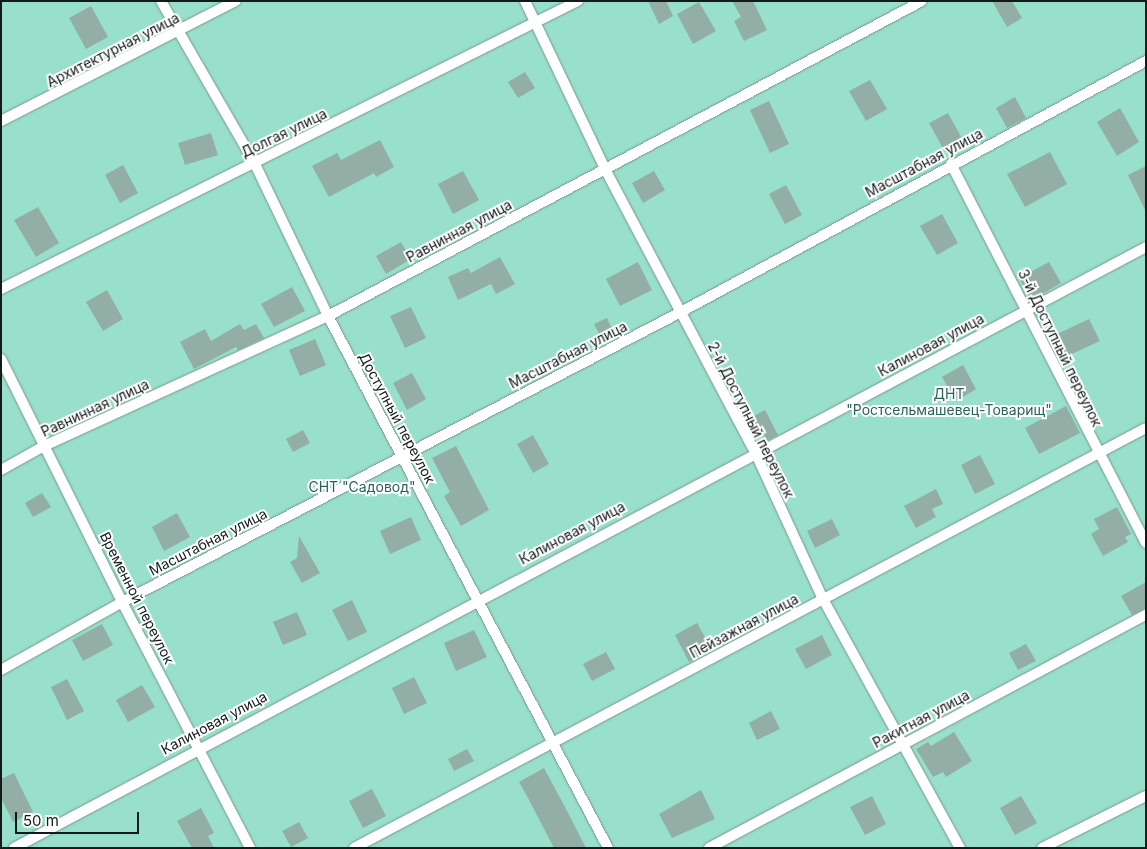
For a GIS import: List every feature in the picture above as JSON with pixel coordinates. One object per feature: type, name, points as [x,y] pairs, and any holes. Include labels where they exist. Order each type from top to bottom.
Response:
[{"type":"lane","name":"Доступный переулок","points":[[161,1],[254,162],[328,316],[551,744],[608,848]]},
{"type":"lane","name":"Архитектурная улица","points":[[1,122],[180,32],[236,1]]},
{"type":"lane","name":"2-й Доступный переулок","points":[[525,1],[605,169],[679,313],[755,452],[823,599],[960,848]]},
{"type":"lane","name":"Долгая улица","points":[[1,289],[578,1]]},
{"type":"lane","name":"Равнинная улица","points":[[1,470],[46,445],[328,316],[922,1]]},
{"type":"lane","name":"Масштабная улица","points":[[1,670],[122,602],[679,313],[950,164],[1146,61]]},
{"type":"lane","name":"3-й Доступный переулок","points":[[950,164],[1027,310],[1097,453],[1146,543]]},
{"type":"lane","name":"Калиновая улица","points":[[14,848],[199,746],[1146,247]]},
{"type":"lane","name":"Временной переулок","points":[[1,359],[46,445],[122,602],[199,746],[250,848]]},
{"type":"lane","name":"Пейзажная улица","points":[[354,848],[1146,428]]},
{"type":"lane","name":"Ракитная улица","points":[[709,848],[1146,615]]},
{"type":"lane","points":[[1042,848],[1146,796]]},
{"type":"green space","name":"СНТ \"Садовод\"","points":[[1,1],[1146,1],[1146,848],[1,848]]},
{"type":"building","points":[[648,1],[666,1],[673,16],[659,24]]},
{"type":"building","points":[[732,1],[753,1],[767,30],[744,41],[734,21],[741,17]]},
{"type":"building","points":[[992,1],[1012,1],[1022,18],[1007,27]]},
{"type":"building","points":[[699,2],[716,31],[693,44],[677,14]]},
{"type":"building","points":[[91,6],[108,37],[86,49],[69,18]]},
{"type":"building","points":[[525,72],[535,88],[518,98],[508,82]]},
{"type":"building","points":[[870,80],[887,109],[866,121],[849,91]]},
{"type":"building","points":[[1015,97],[1026,118],[1007,128],[996,108]]},
{"type":"building","points":[[769,101],[789,144],[770,153],[750,110]]},
{"type":"building","points":[[1120,108],[1139,142],[1117,156],[1097,122]]},
{"type":"building","points":[[948,113],[964,142],[945,152],[929,123]]},
{"type":"building","points":[[211,133],[218,155],[185,165],[178,143]]},
{"type":"building","points":[[380,140],[394,167],[376,177],[374,173],[329,197],[312,166],[337,153],[341,160]]},
{"type":"building","points":[[1050,152],[1067,184],[1025,207],[1007,174]]},
{"type":"building","points":[[123,165],[138,193],[120,203],[105,175]]},
{"type":"building","points":[[1146,166],[1146,212],[1128,175]]},
{"type":"building","points":[[463,171],[479,200],[453,214],[438,184]]},
{"type":"building","points":[[654,171],[665,190],[643,203],[632,183]]},
{"type":"building","points":[[786,185],[802,215],[785,224],[769,194]]},
{"type":"building","points":[[38,207],[59,243],[36,257],[14,220]]},
{"type":"building","points":[[942,214],[958,243],[937,255],[920,226]]},
{"type":"building","points":[[401,242],[411,259],[386,274],[376,256]]},
{"type":"building","points":[[500,257],[515,284],[496,294],[491,284],[458,300],[448,277],[468,268],[471,273]]},
{"type":"building","points":[[638,262],[652,290],[620,306],[606,279]]},
{"type":"building","points":[[1049,262],[1061,283],[1031,300],[1019,278]]},
{"type":"building","points":[[292,287],[305,311],[274,327],[261,304]]},
{"type":"building","points":[[107,290],[123,319],[103,331],[86,302]]},
{"type":"building","points":[[411,307],[426,338],[405,348],[390,316]]},
{"type":"building","points":[[607,318],[615,335],[603,341],[594,324]]},
{"type":"building","points":[[1089,319],[1100,341],[1063,358],[1053,336]]},
{"type":"building","points":[[240,324],[244,330],[256,324],[264,338],[238,350],[236,347],[194,369],[180,342],[205,329],[211,341]]},
{"type":"building","points":[[315,339],[326,365],[300,376],[289,350]]},
{"type":"building","points":[[963,365],[976,389],[956,401],[942,377]]},
{"type":"building","points":[[412,373],[426,399],[407,410],[393,383]]},
{"type":"building","points":[[1066,406],[1080,433],[1039,454],[1025,428]]},
{"type":"building","points":[[765,410],[778,435],[766,441],[760,430],[753,434],[746,420]]},
{"type":"building","points":[[303,430],[310,443],[293,452],[286,439]]},
{"type":"building","points":[[533,435],[549,464],[533,473],[517,444]]},
{"type":"building","points":[[456,446],[489,510],[461,526],[444,496],[450,492],[432,458]]},
{"type":"building","points":[[980,455],[995,484],[975,494],[961,465]]},
{"type":"building","points":[[936,489],[943,504],[932,509],[936,517],[916,528],[904,506]]},
{"type":"building","points":[[42,493],[51,507],[33,517],[25,503]]},
{"type":"building","points":[[1117,507],[1131,534],[1125,537],[1128,542],[1103,556],[1091,534],[1099,529],[1094,519]]},
{"type":"building","points":[[177,513],[190,537],[164,551],[152,527]]},
{"type":"building","points":[[411,517],[421,540],[390,554],[380,531]]},
{"type":"building","points":[[832,519],[840,535],[815,548],[807,531]]},
{"type":"building","points":[[299,536],[320,573],[302,583],[290,562],[297,558]]},
{"type":"building","points":[[1146,582],[1146,608],[1132,615],[1121,596]]},
{"type":"building","points":[[352,600],[367,632],[348,641],[332,610]]},
{"type":"building","points":[[297,612],[307,635],[283,645],[273,622]]},
{"type":"building","points":[[697,623],[712,650],[689,662],[675,635]]},
{"type":"building","points":[[102,624],[113,645],[83,661],[72,640]]},
{"type":"building","points":[[474,630],[487,657],[456,671],[444,643]]},
{"type":"building","points":[[822,635],[832,655],[806,669],[795,649]]},
{"type":"building","points":[[1026,644],[1036,661],[1018,670],[1009,653]]},
{"type":"building","points":[[606,652],[615,669],[592,681],[583,664]]},
{"type":"building","points":[[414,677],[427,703],[404,714],[392,688]]},
{"type":"building","points":[[67,679],[84,711],[67,720],[51,687]]},
{"type":"building","points":[[142,685],[155,707],[128,722],[116,700]]},
{"type":"building","points":[[771,711],[780,729],[757,740],[749,723]]},
{"type":"building","points":[[954,732],[972,761],[946,777],[943,772],[933,777],[916,749],[928,742],[931,746]]},
{"type":"building","points":[[467,749],[474,761],[454,771],[448,759]]},
{"type":"building","points":[[544,768],[586,848],[554,848],[519,782]]},
{"type":"building","points":[[14,773],[33,812],[13,822],[1,798],[1,779]]},
{"type":"building","points":[[372,789],[386,816],[363,828],[349,801]]},
{"type":"building","points":[[701,790],[715,819],[672,838],[659,814]]},
{"type":"building","points":[[872,796],[886,824],[865,835],[850,807]]},
{"type":"building","points":[[1021,796],[1037,823],[1015,835],[1000,808]]},
{"type":"building","points":[[201,808],[214,833],[208,836],[214,848],[192,848],[177,821]]},
{"type":"building","points":[[299,822],[308,838],[291,847],[282,831]]},
{"type":"park label","name":"ДНТ \"Ростсельмашевец-Товарищ\"","points":[[949,402]]}]
